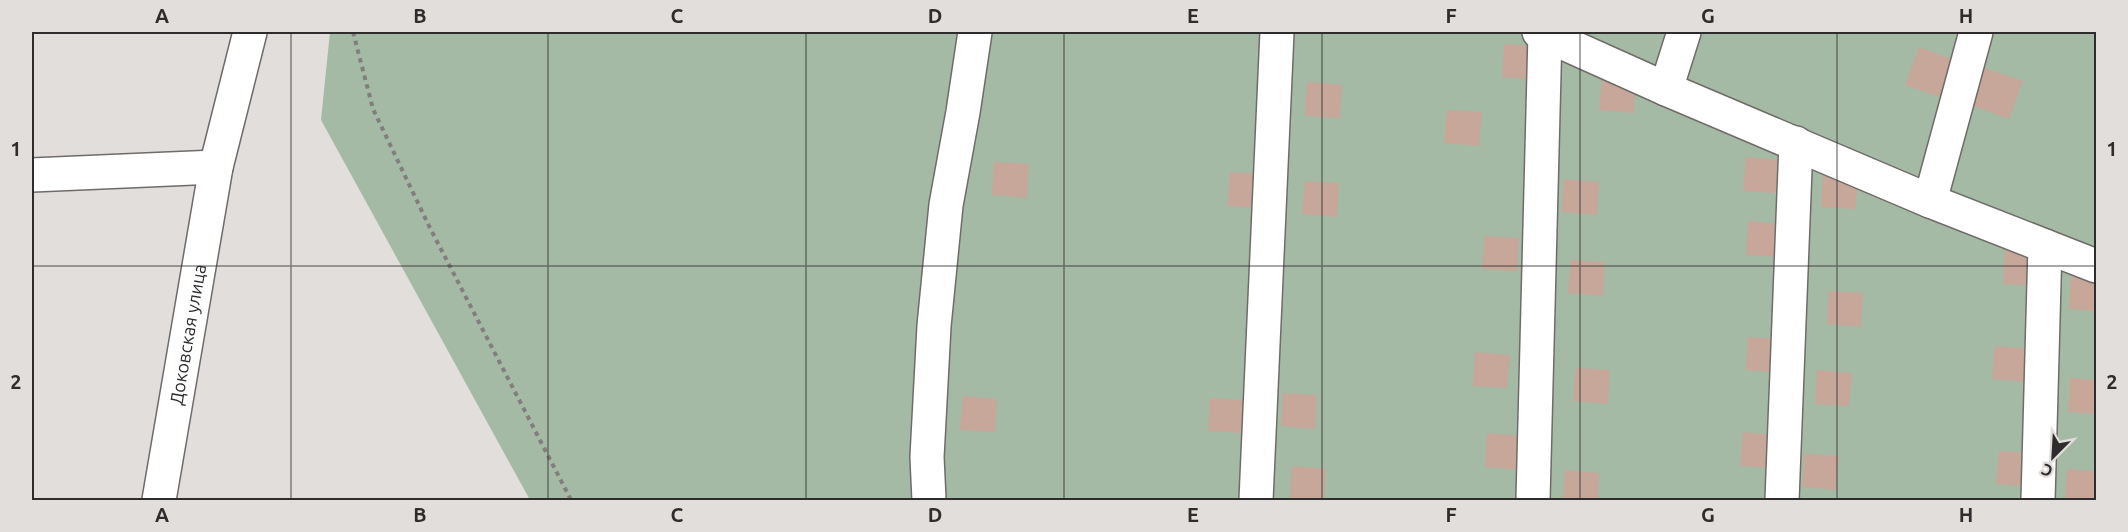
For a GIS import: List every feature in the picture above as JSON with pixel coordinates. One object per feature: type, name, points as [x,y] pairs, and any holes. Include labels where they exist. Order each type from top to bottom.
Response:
[{"type":"street","name":"Доковская улица","points":[[159,501],[216,167],[250,32]]},
{"type":"street","points":[[929,501],[927,457],[936,304],[946,205],[975,32]]},
{"type":"street","points":[[1256,501],[1277,32]]},
{"type":"street","points":[[1666,89],[1684,32]]},
{"type":"street","points":[[1930,201],[1976,32]]},
{"type":"street","points":[[1533,501],[1542,33],[1666,89],[1930,201],[2097,266]]},
{"type":"street","points":[[1782,501],[1796,143]]},
{"type":"street","points":[[32,175],[216,167]]},
{"type":"street","points":[[2038,501],[2045,246]]},
{"type":"path","points":[[354,32],[374,110],[429,226],[571,501]]},
{"type":"green space","points":[[330,32],[2096,32],[2096,500],[530,500],[321,120]]},
{"type":"building","points":[[1504,44],[1538,46],[1536,80],[1502,77]]},
{"type":"building","points":[[1919,47],[1957,61],[1943,98],[1905,85]]},
{"type":"building","points":[[1985,68],[2023,81],[2009,119],[1971,105]]},
{"type":"building","points":[[1602,77],[1636,79],[1634,113],[1599,110]]},
{"type":"building","points":[[1307,82],[1342,85],[1340,118],[1305,116]]},
{"type":"building","points":[[1447,110],[1482,112],[1479,146],[1444,143]]},
{"type":"building","points":[[1746,157],[1780,160],[1777,193],[1743,191]]},
{"type":"building","points":[[994,162],[1029,164],[1027,198],[992,195]]},
{"type":"building","points":[[1230,172],[1264,174],[1262,208],[1227,206]]},
{"type":"building","points":[[1823,173],[1858,176],[1855,209],[1821,207]]},
{"type":"building","points":[[1564,179],[1599,182],[1597,215],[1562,212]]},
{"type":"building","points":[[1305,181],[1339,183],[1337,217],[1302,214]]},
{"type":"building","points":[[1748,221],[1783,224],[1780,257],[1746,255]]},
{"type":"building","points":[[1485,236],[1519,238],[1517,271],[1482,269]]},
{"type":"building","points":[[2005,250],[2040,253],[2038,286],[2003,284]]},
{"type":"building","points":[[1571,260],[1605,262],[1603,296],[1568,293]]},
{"type":"building","points":[[2071,275],[2096,277],[2096,311],[2069,309]]},
{"type":"building","points":[[1829,291],[1863,293],[1861,327],[1827,324]]},
{"type":"building","points":[[1748,337],[1783,339],[1780,373],[1746,370]]},
{"type":"building","points":[[1995,346],[2029,349],[2027,382],[1992,379]]},
{"type":"building","points":[[1475,352],[1510,355],[1507,388],[1473,386]]},
{"type":"building","points":[[1576,368],[1610,370],[1608,404],[1573,401]]},
{"type":"building","points":[[1817,370],[1852,373],[1849,406],[1815,404]]},
{"type":"building","points":[[2070,378],[2096,380],[2096,414],[2068,412]]},
{"type":"building","points":[[1283,393],[1317,395],[1315,429],[1281,426]]},
{"type":"building","points":[[963,396],[997,399],[995,432],[960,430]]},
{"type":"building","points":[[1210,398],[1245,400],[1242,433],[1208,431]]},
{"type":"building","points":[[1743,432],[1777,435],[1775,468],[1740,466]]},
{"type":"building","points":[[1487,433],[1522,436],[1519,470],[1485,467]]},
{"type":"building","points":[[1999,451],[2033,453],[2031,487],[1996,484]]},
{"type":"building","points":[[1805,454],[1839,456],[1836,490],[1802,487]]},
{"type":"building","points":[[1292,466],[1326,469],[1324,500],[1290,500]]},
{"type":"building","points":[[2067,469],[2096,471],[2096,500],[2065,500]]},
{"type":"building","points":[[1565,470],[1599,473],[1598,500],[1563,500]]}]
